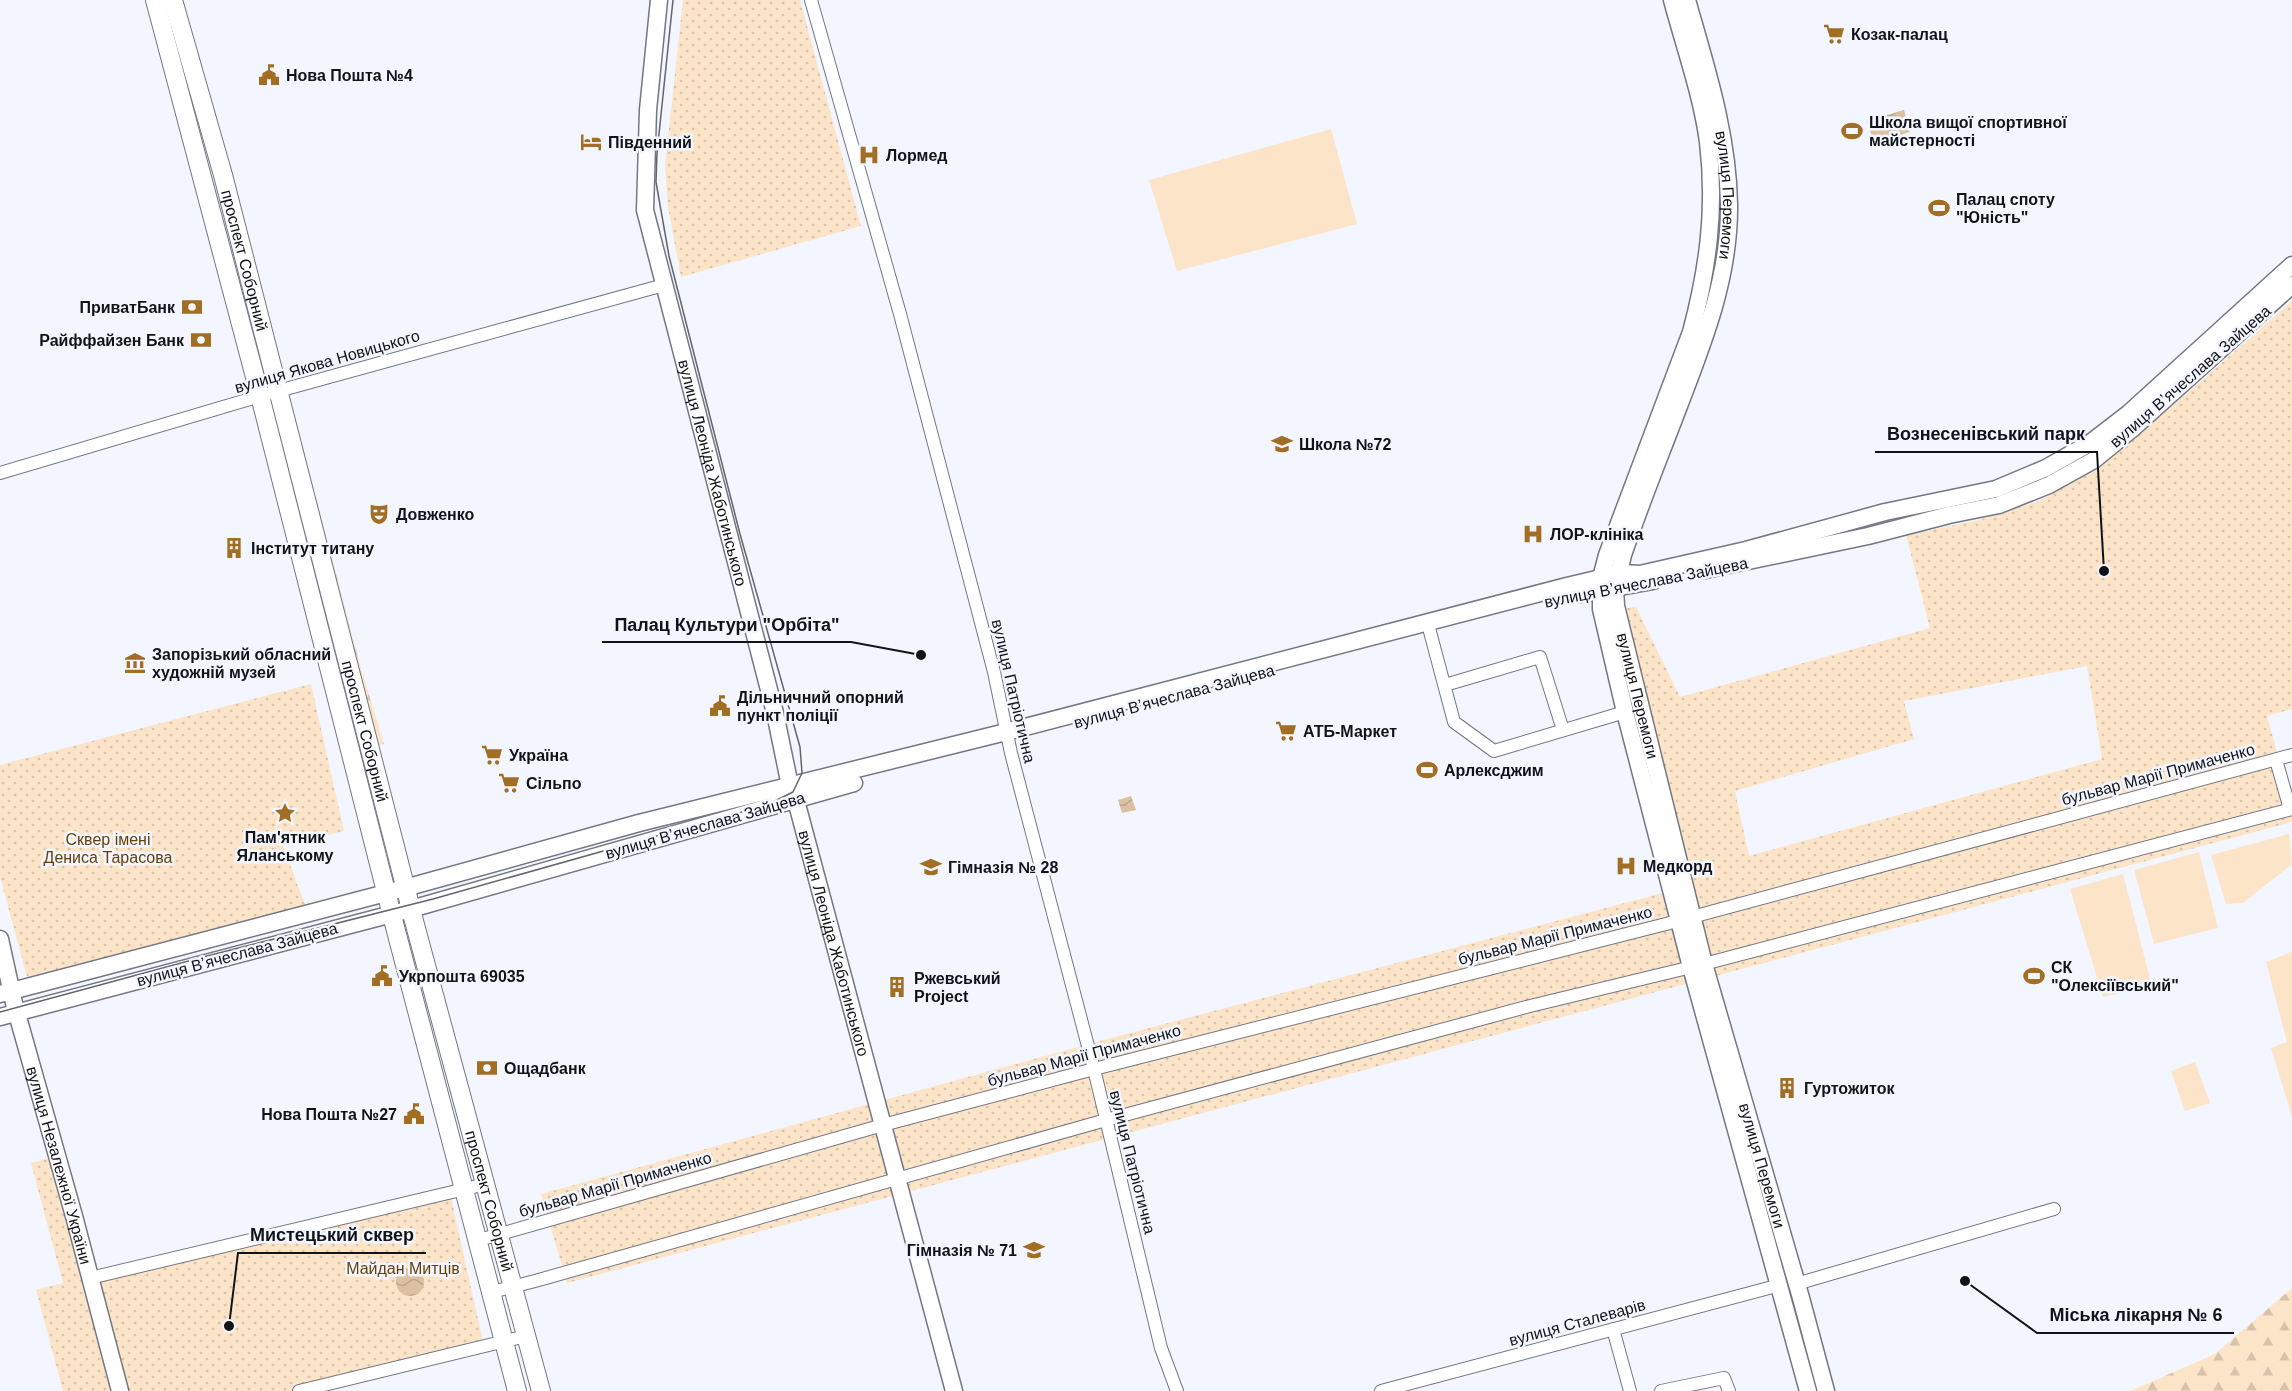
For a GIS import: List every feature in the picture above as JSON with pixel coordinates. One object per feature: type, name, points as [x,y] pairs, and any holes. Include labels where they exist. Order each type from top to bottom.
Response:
[{"type":"main road","name":"проспект Соборний","points":[[154,0],[260,396],[386,892],[517,1391]]},
{"type":"main road","name":"проспект Соборний","points":[[173,0],[208,120],[280,391],[405,888],[541,1391]]},
{"type":"main road","name":"вулиця Леоніда Жаботинського","points":[[658,0],[648,110],[645,210],[793,792],[954,1391]]},
{"type":"main road","name":"вулиця Перемоги","points":[[1672,0],[1707,140],[1711,221],[1705,268],[1691,332],[1607,555],[1608,583],[1616,606],[1686,919]]},
{"type":"main road","name":"вулиця Перемоги","points":[[1688,0],[1723,136],[1729,191],[1729,223],[1724,268],[1715,309],[1608,583],[1601,609],[1625,712],[1686,919],[1788,1284],[1826,1391]]},
{"type":"main road","points":[[1711,189],[1721,195],[1729,191]]},
{"type":"main road","points":[[1711,221],[1720,215],[1729,223]]},
{"type":"main road","name":"вулиця Вʼячеслава Зайцева","points":[[1007,736],[1640,574],[1746,550],[1885,512],[1996,489],[2046,468],[2090,443],[2129,413],[2292,266]]},
{"type":"main road","name":"вулиця Вʼячеслава Зайцева","points":[[0,1017],[411,909],[793,792],[1007,736],[1608,583],[1868,536],[1999,505],[2049,485],[2094,460],[2132,429],[2292,285]]},
{"type":"main road","name":"вулиця Вʼячеслава Зайцева","points":[[6,992],[405,888],[639,824],[793,792]]},
{"type":"main road","name":"вулиця Незалежної України","points":[[0,939],[6,992],[17,1012],[120,1391]]},
{"type":"main road","name":"вулиця Перемоги","points":[[1788,1284],[1808,1391]]},
{"type":"street","name":"вулиця Патріотична","points":[[811,0],[900,314],[994,672],[1007,736],[1094,1069],[1161,1348],[1177,1391]]},
{"type":"street","name":"вулиця Якова Новицького","points":[[0,473],[260,396],[664,285]]},
{"type":"street","points":[[1429,628],[1454,722],[1494,750],[1625,712]]},
{"type":"street","points":[[1445,685],[1540,657],[1563,730]]},
{"type":"street","points":[[2276,760],[2292,755]]},
{"type":"street","name":"бульвар Марії Примаченко","points":[[479,1240],[883,1125],[1094,1069],[1686,919],[2276,760],[2291,809],[1698,965],[1530,1006],[1106,1120],[492,1292]]},
{"type":"street","points":[[90,1278],[486,1184]]},
{"type":"street","name":"вулиця Сталеварів","points":[[1381,1391],[1788,1284],[2054,1209]]},
{"type":"street","points":[[1613,1329],[1630,1391]]},
{"type":"street","points":[[299,1391],[526,1336]]},
{"type":"street","points":[[1661,1391],[1724,1378],[1729,1391]]},
{"type":"green space","points":[[683,0],[800,0],[861,226],[681,277],[668,207],[665,166]]},
{"type":"green space","points":[[1331,129],[1357,224],[1177,271],[1149,180]]},
{"type":"green space","points":[[2292,301],[2292,709],[2267,716],[2292,805],[2292,822],[567,1283],[541,1194],[1096,1042],[1693,885],[1619,609],[1636,607],[1680,697],[1930,628],[1906,535],[1979,520],[2039,501],[2096,470]],"holes":[[[2087,666],[2102,759],[1749,856],[1735,791],[1914,739],[1904,701]]]},
{"type":"green space","points":[[293,410],[360,665],[384,744],[374,746],[287,411]]},
{"type":"green space","name":"Сквер імені Дениса Тарасова","points":[[311,684],[344,831],[283,846],[306,907],[28,980],[0,877],[0,765]]},
{"type":"green space","points":[[2289,834],[2292,864],[2243,903],[2226,904],[2211,855]]},
{"type":"green space","points":[[2199,852],[2218,928],[2154,944],[2134,870]]},
{"type":"green space","points":[[2123,874],[2152,986],[2103,997],[2070,889]]},
{"type":"green space","points":[[2292,952],[2292,1117],[2271,1048],[2287,1042],[2266,962]]},
{"type":"green space","points":[[2195,1062],[2210,1103],[2185,1111],[2171,1071]]},
{"type":"green space","points":[[53,1157],[115,1391],[63,1391],[36,1290],[63,1283],[31,1163]]},
{"type":"green space","name":"Майдан Митців","points":[[450,1193],[484,1346],[299,1391],[120,1391],[90,1278]]},
{"type":"green space","points":[[2292,1288],[2292,1391],[2130,1391],[2215,1354]]},
{"type":"water","points":[[1904,110],[1910,132],[1874,143],[1867,121]]},
{"type":"water","points":[[1131,796],[1136,810],[1122,813],[1118,800]]},
{"type":"water","points":[[410,1268],[420,1272],[424,1282],[420,1292],[410,1296],[400,1292],[396,1282],[400,1272]]},
{"type":"tram line","points":[[0,1012],[207,956],[433,899],[767,805],[793,792],[802,773],[800,747],[740,534],[669,256],[656,182],[673,0]]},
{"type":"place","name":"Козак-палац","points":[[1834,34]]},
{"type":"place","name":"Нова Пошта №4","points":[[269,75]]},
{"type":"place","name":"Школа вищої спортивної майстерності","points":[[1852,131]]},
{"type":"place","name":"Південний","points":[[591,142]]},
{"type":"place","name":"Лормед","points":[[869,155]]},
{"type":"place","name":"Палац споту \"Юність\"","points":[[1939,208]]},
{"type":"place","name":"ПриватБанк","points":[[192,307]]},
{"type":"place","name":"Райффайзен Банк","points":[[201,340]]},
{"type":"place","name":"Школа №72","points":[[1282,444]]},
{"type":"place","name":"Довженко","points":[[379,514]]},
{"type":"place","name":"ЛОР-клініка","points":[[1533,534]]},
{"type":"place","name":"Інститут титану","points":[[234,548]]},
{"type":"place","name":"Вознесенівський парк","points":[[2104,571]]},
{"type":"place","name":"Палац Культури \"Орбіта\"","points":[[921,655]]},
{"type":"place","name":"Запорізький обласний художній музей","points":[[135,663]]},
{"type":"place","name":"Дільничний опорний пункт поліції","points":[[720,706]]},
{"type":"place","name":"АТБ-Маркет","points":[[1286,731]]},
{"type":"place","name":"Україна","points":[[492,755]]},
{"type":"place","name":"Арлексджим","points":[[1427,770]]},
{"type":"place","name":"Сільпо","points":[[509,783]]},
{"type":"place","name":"Пам'ятник Яланському","points":[[285,813]]},
{"type":"place","name":"Медкорд","points":[[1626,866]]},
{"type":"place","name":"Гімназія № 28","points":[[931,867]]},
{"type":"place","name":"Укрпошта 69035","points":[[382,976]]},
{"type":"place","name":"СК \"Олексіївський\"","points":[[2034,976]]},
{"type":"place","name":"Ржевський Project","points":[[897,987]]},
{"type":"place","name":"Ощадбанк","points":[[487,1068]]},
{"type":"place","name":"Гуртожиток","points":[[1787,1088]]},
{"type":"place","name":"Нова Пошта №27","points":[[414,1114]]},
{"type":"place","name":"Гімназія № 71","points":[[1034,1250]]},
{"type":"place","name":"Мiська лiкарня № 6","points":[[1965,1281]]},
{"type":"place","name":"Мистецький сквер","points":[[229,1326]]}]
